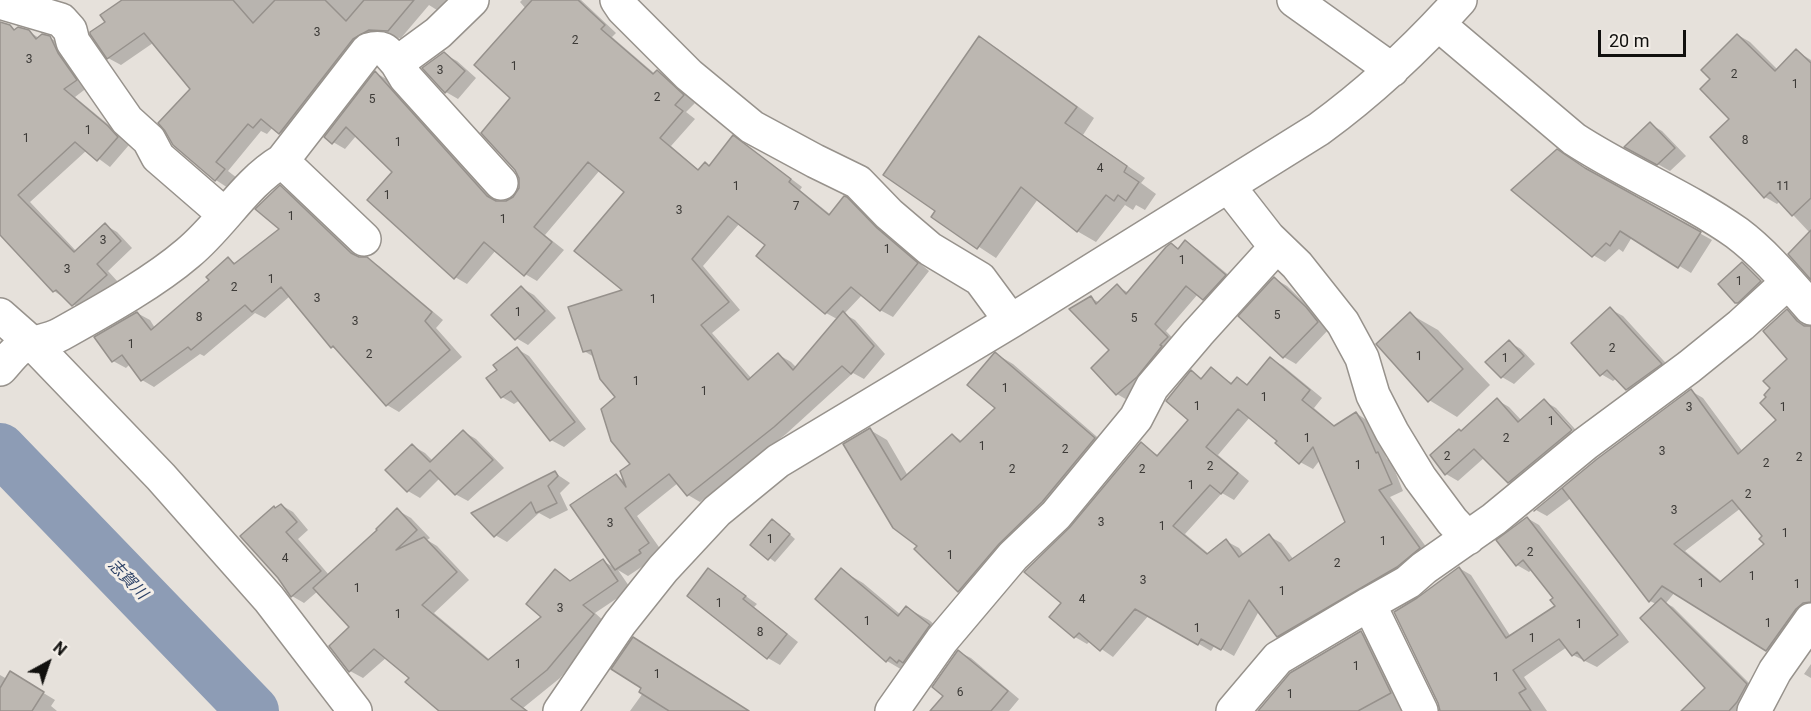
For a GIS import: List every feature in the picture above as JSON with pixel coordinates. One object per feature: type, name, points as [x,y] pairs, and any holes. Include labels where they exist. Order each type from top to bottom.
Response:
[{"type":"street","points":[[397,63],[438,33],[472,0]]},
{"type":"street","points":[[617,0],[630,17],[689,75],[753,127],[858,182],[889,214],[930,249],[980,279],[1011,321]]},
{"type":"street","points":[[1294,0],[1392,70]]},
{"type":"street","points":[[560,711],[641,594],[717,511],[778,461],[1011,321],[1319,129],[1355,103],[1392,70],[1460,0]]},
{"type":"street","points":[[0,2],[61,20],[69,30],[73,42],[128,120],[149,140],[158,157],[225,215]]},
{"type":"street","points":[[1438,24],[1574,139],[1718,221],[1745,241],[1788,282],[1811,308]]},
{"type":"street","points":[[17,354],[61,334],[188,254],[267,170],[282,160],[368,50],[378,47],[386,50],[406,78],[501,183]]},
{"type":"street","points":[[282,160],[364,239]]},
{"type":"street","points":[[1229,187],[1276,247],[1297,265],[1343,322],[1362,358],[1373,395],[1392,432],[1420,478],[1452,521],[1468,538]]},
{"type":"street","points":[[892,711],[942,640],[1013,556],[1056,515],[1136,418],[1152,387],[1197,333],[1276,247]]},
{"type":"street","points":[[1233,711],[1278,658],[1408,582],[1424,568],[1494,519],[1585,444],[1689,367],[1741,325],[1788,282]]},
{"type":"street","points":[[0,315],[17,354],[130,443],[269,599],[355,711]]},
{"type":"street","points":[[1369,604],[1421,711]]},
{"type":"street","points":[[1754,711],[1775,671],[1811,620]]},
{"type":"building","points":[[122,0],[233,0],[253,23],[275,0],[325,0],[346,21],[364,0],[414,0],[388,31],[369,30],[353,39],[279,134],[261,119],[253,128],[248,124],[216,162],[225,169],[215,181],[173,145],[158,123],[190,89],[144,33],[107,59],[90,34],[105,22],[100,15]]},
{"type":"building","points":[[532,0],[578,0],[605,25],[601,29],[653,74],[657,70],[684,95],[675,105],[683,111],[660,138],[698,170],[705,162],[709,166],[733,135],[791,179],[789,182],[829,215],[844,196],[847,197],[877,228],[918,263],[880,311],[851,287],[825,314],[756,256],[765,245],[728,216],[692,259],[729,302],[701,325],[748,380],[778,353],[793,370],[843,311],[874,346],[851,374],[842,366],[774,427],[687,496],[669,474],[625,508],[649,543],[639,550],[641,553],[615,570],[570,505],[616,474],[626,487],[620,471],[630,464],[611,441],[601,409],[615,397],[600,379],[591,350],[583,352],[568,307],[622,290],[574,251],[624,192],[588,162],[534,227],[552,242],[524,276],[484,242],[454,279],[367,200],[392,172],[346,127],[332,144],[324,137],[375,71],[487,196],[496,201],[506,201],[513,197],[519,188],[519,178],[515,170],[481,133],[510,98],[474,65]]},
{"type":"building","points":[[0,22],[10,25],[14,30],[18,27],[29,30],[36,39],[42,34],[50,36],[58,53],[77,80],[64,89],[118,137],[97,161],[75,142],[18,195],[74,252],[105,223],[121,241],[97,264],[107,275],[72,306],[56,290],[53,292],[0,235]]},
{"type":"building","points":[[1737,34],[1775,71],[1796,49],[1811,63],[1811,198],[1792,216],[1770,192],[1764,198],[1710,137],[1729,119],[1700,89],[1710,79],[1701,70]]},
{"type":"building","points":[[979,36],[1077,107],[1065,123],[1127,166],[1124,172],[1139,182],[1126,201],[1118,195],[1114,201],[1106,195],[1077,232],[1021,187],[977,249],[931,217],[935,211],[883,175]]},
{"type":"building","points":[[444,52],[465,71],[445,93],[422,68]]},
{"type":"building","points":[[1650,122],[1675,148],[1657,165],[1624,147]]},
{"type":"building","points":[[1557,149],[1585,168],[1701,232],[1678,268],[1620,231],[1610,246],[1606,243],[1592,257],[1511,190]]},
{"type":"building","points":[[280,185],[351,253],[359,257],[367,257],[432,312],[425,321],[450,350],[386,406],[333,346],[331,348],[281,287],[252,312],[245,305],[191,350],[188,347],[141,381],[122,355],[112,362],[94,337],[137,312],[151,330],[209,280],[206,277],[228,257],[234,264],[279,229],[255,209]]},
{"type":"building","points":[[1811,230],[1811,280],[1788,254]]},
{"type":"building","points":[[1185,240],[1226,275],[1203,300],[1186,286],[1155,324],[1168,337],[1137,377],[1116,395],[1091,368],[1109,350],[1069,309],[1091,296],[1096,304],[1117,284],[1126,294],[1166,247],[1171,243],[1178,249]]},
{"type":"building","points":[[1742,262],[1761,281],[1738,303],[1735,303],[1718,284]]},
{"type":"building","points":[[1274,277],[1306,307],[1318,322],[1283,358],[1238,316]]},
{"type":"building","points":[[521,286],[545,311],[515,340],[491,315]]},
{"type":"building","points":[[1610,307],[1662,364],[1626,390],[1607,370],[1600,376],[1571,343]]},
{"type":"building","points":[[1787,309],[1804,326],[1811,326],[1811,602],[1803,603],[1796,609],[1766,651],[1662,586],[1649,602],[1562,488],[1534,511],[1597,459],[1691,389],[1738,454],[1776,420],[1760,403],[1770,388],[1763,381],[1787,359],[1763,331]],"holes":[[[1732,500],[1762,536],[1759,539],[1764,544],[1720,582],[1674,544]]]},
{"type":"building","points":[[1410,312],[1463,369],[1428,402],[1376,344]]},
{"type":"building","points":[[1509,340],[1524,356],[1501,378],[1485,362]]},
{"type":"building","points":[[517,347],[575,422],[550,441],[511,391],[501,398],[486,378],[497,370],[493,365]]},
{"type":"building","points":[[995,352],[1095,438],[1042,502],[999,544],[958,592],[914,549],[917,546],[893,528],[843,444],[870,428],[901,480],[952,434],[960,442],[995,408],[967,385]]},
{"type":"building","points":[[1270,357],[1310,390],[1302,400],[1334,426],[1356,412],[1392,484],[1379,490],[1420,548],[1397,567],[1277,637],[1249,600],[1221,650],[1201,639],[1198,645],[1135,609],[1100,651],[1079,633],[1074,638],[1049,617],[1061,603],[1024,572],[1070,527],[1141,442],[1157,456],[1188,420],[1166,401],[1191,370],[1201,379],[1211,367],[1231,384],[1237,377],[1247,385]],"holes":[[[1238,409],[1277,441],[1275,443],[1299,464],[1313,447],[1345,522],[1289,561],[1269,534],[1239,557],[1226,539],[1207,554],[1173,526],[1210,485],[1221,494],[1238,473],[1206,447]]]},
{"type":"building","points":[[1497,398],[1518,422],[1544,399],[1572,430],[1508,483],[1474,449],[1445,475],[1430,455],[1459,429],[1461,431]]},
{"type":"building","points":[[463,430],[493,460],[455,495],[430,470],[407,492],[385,470],[412,444],[430,462]]},
{"type":"building","points":[[555,471],[558,476],[548,486],[557,503],[536,513],[531,502],[494,537],[471,513]]},
{"type":"building","points":[[281,504],[297,522],[286,532],[321,571],[291,597],[278,578],[240,536],[274,506],[275,508]]},
{"type":"building","points":[[397,508],[417,530],[396,550],[424,537],[457,572],[422,605],[488,660],[541,617],[526,604],[555,569],[570,581],[603,559],[618,581],[583,605],[594,614],[547,670],[511,699],[527,711],[439,711],[405,682],[409,678],[374,649],[349,672],[329,646],[349,627],[313,588],[377,530]]},
{"type":"building","points":[[1527,517],[1618,635],[1584,661],[1577,652],[1572,656],[1559,639],[1513,670],[1526,689],[1519,693],[1531,711],[1440,711],[1394,612],[1459,567],[1506,638],[1555,606],[1550,600],[1553,598],[1523,560],[1516,566],[1496,540]]},
{"type":"building","points":[[772,519],[790,534],[768,560],[750,545]]},
{"type":"building","points":[[708,568],[746,596],[743,599],[787,634],[767,659],[687,596]]},
{"type":"building","points":[[841,568],[898,616],[906,606],[930,625],[903,663],[899,660],[897,663],[890,657],[886,662],[815,599]]},
{"type":"building","points":[[1661,598],[1747,684],[1729,711],[1681,711],[1705,688],[1640,618]]},
{"type":"building","points":[[1361,631],[1391,693],[1358,711],[1258,711],[1290,673]]},
{"type":"building","points":[[633,637],[749,711],[669,711],[639,692],[641,688],[611,669]]},
{"type":"building","points":[[958,650],[1008,691],[991,711],[930,711],[943,696],[932,687]]},
{"type":"building","points":[[10,671],[44,692],[32,711],[0,711],[0,688]]},
{"type":"waterway","name":"志賀川","points":[[0,449],[253,711]]}]
